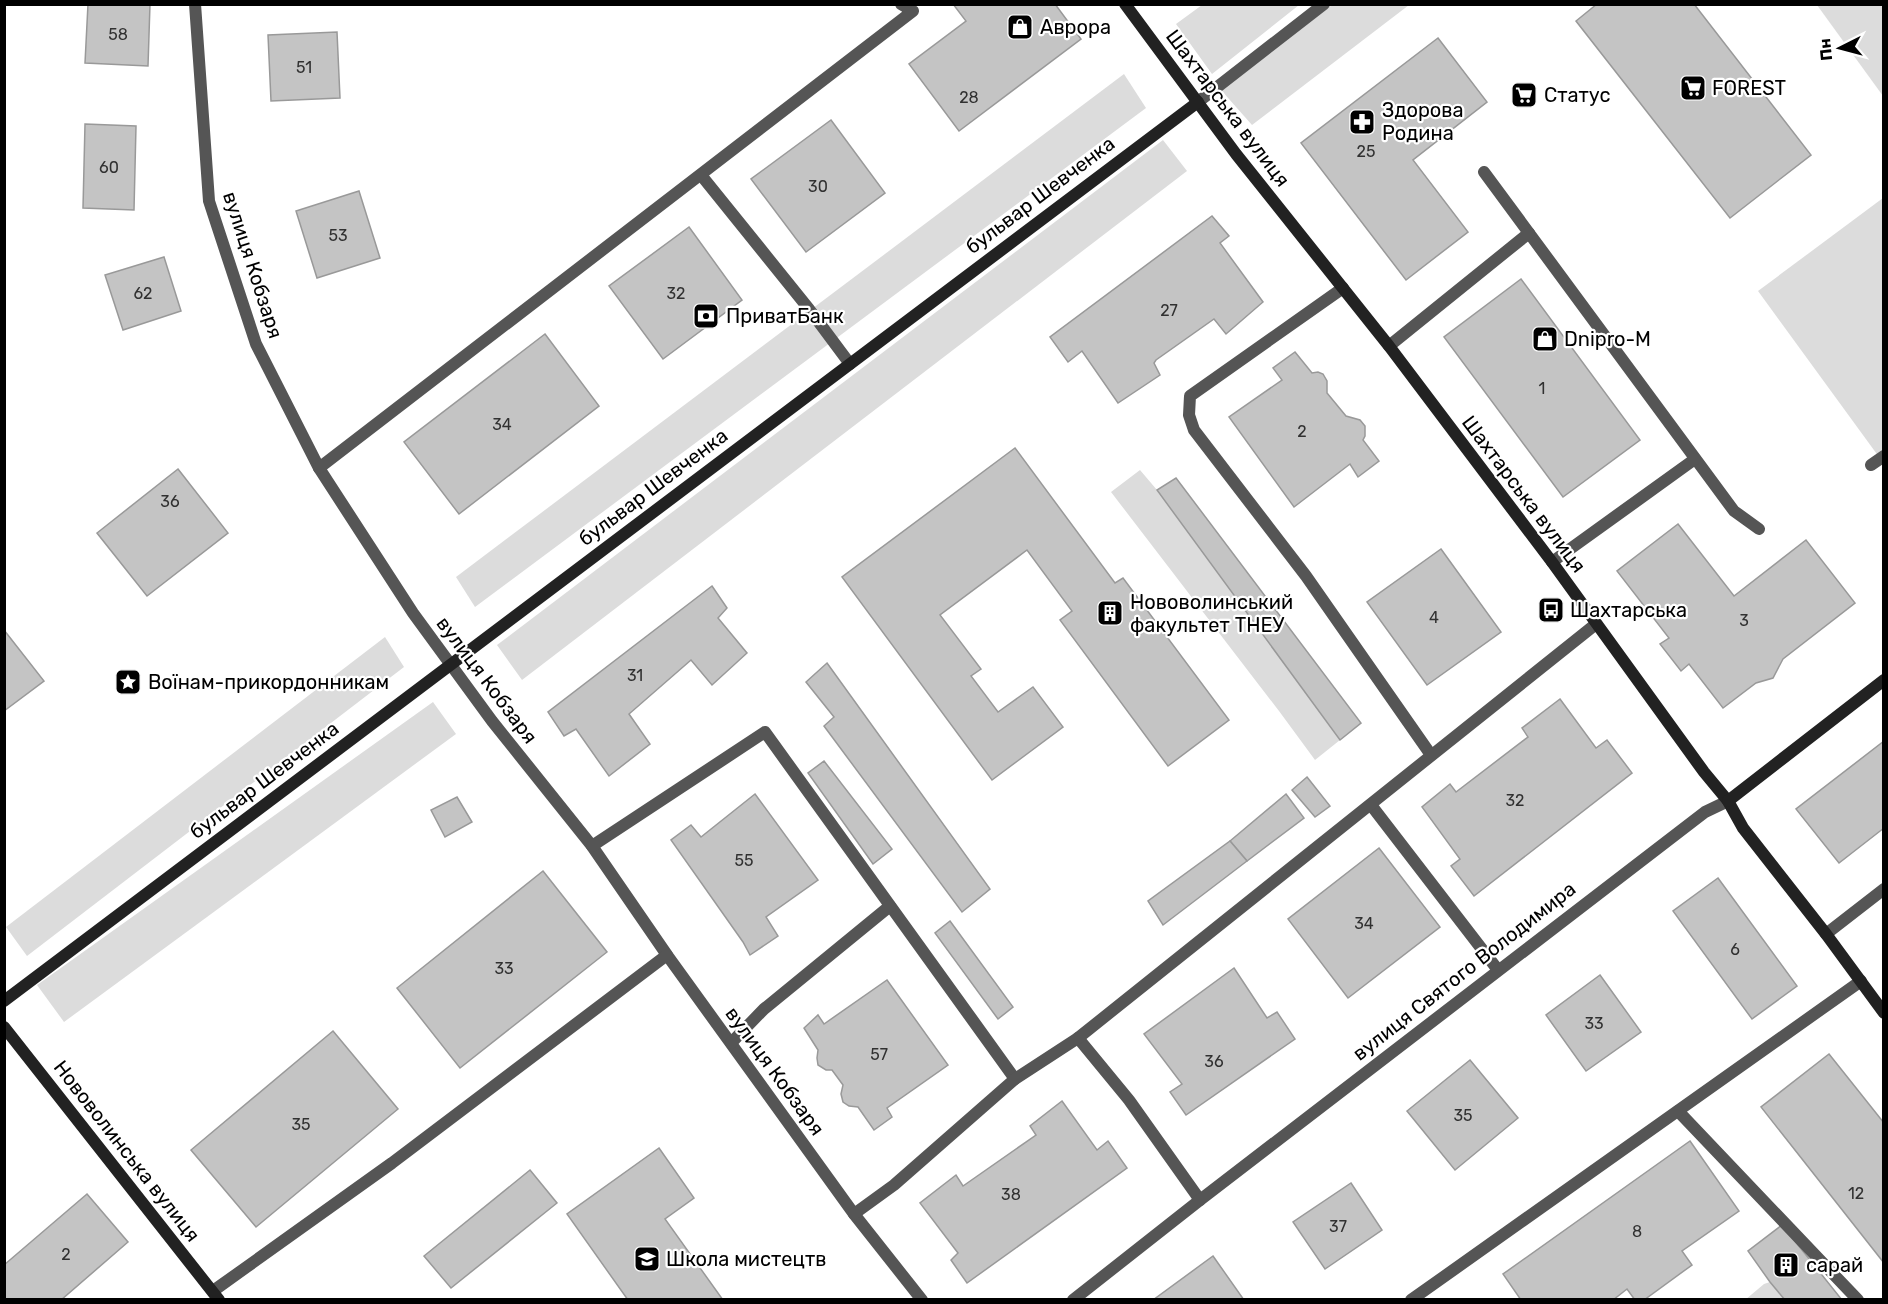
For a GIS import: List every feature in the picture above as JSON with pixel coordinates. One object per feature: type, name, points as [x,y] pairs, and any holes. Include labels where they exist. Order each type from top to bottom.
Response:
[{"type":"street","name":"вулиця Кобзаря","points":[[195,4],[209,201],[256,344],[319,468],[413,613],[492,721],[592,846],[667,955],[854,1214],[922,1299]]},
{"type":"street","points":[[319,468],[913,11],[901,4]]},
{"type":"street","name":"Шахтарська вулиця","points":[[1125,4],[1236,154],[1389,346],[1552,562],[1704,772],[1728,801],[1743,828],[1884,1013]]},
{"type":"street","name":"бульвар Шевченка","points":[[4,1001],[1171,120],[1198,102],[1324,4]]},
{"type":"street","points":[[1485,172],[1734,511],[1759,529]]},
{"type":"street","points":[[701,176],[809,309],[850,364]]},
{"type":"street","points":[[1389,346],[1529,233]]},
{"type":"street","points":[[1343,288],[1190,396],[1189,415],[1194,430],[1306,576],[1431,755]]},
{"type":"street","points":[[1871,465],[1884,456]]},
{"type":"street","points":[[1552,562],[1695,459]]},
{"type":"street","points":[[854,1214],[894,1185],[1015,1079],[1078,1038],[1596,624]]},
{"type":"street","name":"вулиця Святого Володимира","points":[[1073,1299],[1705,812],[1728,801],[1884,680]]},
{"type":"street","points":[[592,846],[765,732],[1015,1079]]},
{"type":"street","points":[[1371,805],[1498,970]]},
{"type":"street","points":[[1826,934],[1884,889]]},
{"type":"street","points":[[731,1043],[764,1009],[890,906]]},
{"type":"street","points":[[216,1295],[667,955]]},
{"type":"street","points":[[1411,1299],[1861,981]]},
{"type":"street","name":"Нововолинська вулиця","points":[[4,1027],[216,1295]]},
{"type":"street","points":[[1078,1038],[1129,1100],[1200,1200]]},
{"type":"street","points":[[1678,1111],[1858,1299]]},
{"type":"shaded area","points":[[1202,5],[1299,5],[1212,74],[1176,24]]},
{"type":"shaded area","points":[[1332,5],[1409,5],[1252,125],[1221,90]]},
{"type":"shaded area","points":[[1817,5],[1881,5],[1883,8],[1883,96]]},
{"type":"shaded area","points":[[1124,74],[1146,108],[475,607],[456,577]]},
{"type":"shaded area","points":[[1163,140],[1187,171],[522,680],[497,645]]},
{"type":"shaded area","points":[[1883,198],[1883,453],[1879,457],[1758,291]]},
{"type":"shaded area","points":[[1140,470],[1340,740],[1315,760],[1111,492]]},
{"type":"shaded area","points":[[385,637],[404,667],[27,956],[6,927]]},
{"type":"shaded area","points":[[433,702],[456,734],[64,1022],[37,985]]},
{"type":"shaded area","points":[[1770,1282],[1785,1300],[1745,1300],[1764,1284]]},
{"type":"building","points":[[88,4],[150,4],[148,66],[85,63]]},
{"type":"building","points":[[953,4],[1055,4],[1081,39],[959,131],[909,64],[966,21]]},
{"type":"building","name":"FOREST","points":[[1597,4],[1694,4],[1811,155],[1730,218],[1576,21]]},
{"type":"building","points":[[337,32],[340,98],[271,101],[268,35]]},
{"type":"building","points":[[1438,38],[1487,102],[1413,160],[1468,232],[1406,280],[1301,143]]},
{"type":"building","points":[[831,120],[885,193],[806,252],[751,179]]},
{"type":"building","points":[[85,124],[136,126],[134,210],[83,208]]},
{"type":"building","points":[[359,191],[380,258],[317,278],[296,211]]},
{"type":"building","points":[[1212,216],[1229,236],[1220,243],[1263,302],[1226,334],[1214,319],[1156,360],[1154,363],[1160,375],[1118,403],[1082,351],[1068,362],[1050,337]]},
{"type":"building","points":[[689,227],[742,300],[663,359],[609,286]]},
{"type":"building","points":[[164,257],[181,311],[123,330],[105,275]]},
{"type":"building","points":[[1521,279],[1640,440],[1563,497],[1444,337]]},
{"type":"building","points":[[545,334],[599,406],[459,514],[404,442]]},
{"type":"building","points":[[1295,352],[1312,373],[1323,374],[1327,381],[1327,393],[1346,416],[1360,420],[1365,426],[1363,440],[1379,461],[1358,477],[1350,464],[1294,507],[1229,417],[1282,380],[1273,368]]},
{"type":"building","name":"Нововолинський факультет ТНЕУ","points":[[1015,448],[1115,583],[1123,578],[1229,720],[1168,766],[1060,620],[1072,611],[1027,550],[940,615],[981,669],[971,676],[998,712],[1033,687],[1063,727],[992,780],[842,577]]},
{"type":"building","points":[[178,469],[228,533],[147,596],[97,533]]},
{"type":"building","points":[[1176,478],[1361,723],[1340,740],[1157,490]]},
{"type":"building","points":[[1678,524],[1734,596],[1806,540],[1855,603],[1783,659],[1773,678],[1756,683],[1723,708],[1689,664],[1681,671],[1660,644],[1669,638],[1617,571]]},
{"type":"building","points":[[1441,549],[1501,632],[1427,685],[1367,602]]},
{"type":"building","points":[[712,586],[727,608],[718,618],[747,653],[712,685],[691,660],[629,714],[650,744],[609,776],[576,729],[564,736],[548,712]]},
{"type":"building","points":[[4,630],[44,681],[4,711]]},
{"type":"building","points":[[827,663],[990,889],[962,912],[824,726],[834,717],[806,682]]},
{"type":"building","points":[[1560,699],[1596,748],[1607,740],[1632,773],[1474,896],[1451,866],[1460,859],[1422,807],[1450,784],[1456,792],[1528,737],[1522,728]]},
{"type":"building","points":[[1884,741],[1884,828],[1839,863],[1796,809]]},
{"type":"building","points":[[824,761],[892,849],[873,864],[808,773]]},
{"type":"building","points":[[1307,777],[1330,806],[1315,817],[1292,790]]},
{"type":"building","points":[[755,794],[818,880],[766,917],[778,936],[750,955],[671,840],[691,825],[701,837]]},
{"type":"building","points":[[1286,794],[1304,818],[1247,861],[1230,841]]},
{"type":"building","points":[[457,797],[472,822],[445,837],[431,810]]},
{"type":"building","points":[[1230,841],[1247,861],[1163,925],[1148,901]]},
{"type":"building","points":[[1379,848],[1440,927],[1348,998],[1288,919]]},
{"type":"building","points":[[543,871],[607,952],[460,1068],[397,988]]},
{"type":"building","points":[[1718,878],[1797,986],[1752,1019],[1673,911]]},
{"type":"building","points":[[950,921],[1013,1007],[998,1019],[935,933]]},
{"type":"building","points":[[1234,968],[1267,1018],[1277,1012],[1295,1039],[1186,1115],[1170,1092],[1182,1084],[1144,1034]]},
{"type":"building","points":[[1600,975],[1641,1032],[1586,1071],[1546,1015]]},
{"type":"building","points":[[887,980],[948,1065],[887,1108],[892,1117],[874,1130],[858,1107],[849,1106],[843,1102],[841,1094],[843,1085],[832,1070],[826,1070],[818,1065],[818,1050],[804,1028],[818,1015],[824,1024]]},
{"type":"building","points":[[333,1031],[398,1109],[256,1227],[191,1150]]},
{"type":"building","points":[[1829,1054],[1884,1123],[1884,1263],[1761,1107]]},
{"type":"building","points":[[1470,1060],[1518,1118],[1455,1170],[1407,1111]]},
{"type":"building","points":[[1062,1101],[1097,1150],[1108,1141],[1127,1168],[967,1283],[951,1260],[958,1253],[920,1203],[956,1175],[963,1186],[1036,1135],[1030,1126]]},
{"type":"building","points":[[1690,1141],[1739,1211],[1682,1251],[1692,1265],[1644,1300],[1635,1300],[1627,1289],[1613,1300],[1521,1300],[1503,1274]]},
{"type":"building","name":"Школа мистецтв","points":[[659,1148],[694,1198],[665,1219],[723,1300],[628,1300],[567,1214]]},
{"type":"building","points":[[530,1170],[557,1203],[451,1288],[424,1256]]},
{"type":"building","points":[[1351,1183],[1382,1230],[1325,1269],[1293,1222]]},
{"type":"building","points":[[87,1194],[128,1242],[61,1300],[4,1300],[4,1265]]},
{"type":"building","name":"сарай","points":[[1782,1225],[1842,1300],[1785,1300],[1770,1282],[1748,1251]]},
{"type":"building","points":[[1213,1256],[1244,1300],[1153,1300]]},
{"type":"place","name":"Аврора","points":[[1020,27]]},
{"type":"place","name":"FOREST","points":[[1693,88]]},
{"type":"place","name":"Статус","points":[[1524,95]]},
{"type":"place","name":"Здорова Родина","points":[[1362,122]]},
{"type":"place","name":"ПриватБанк","points":[[706,316]]},
{"type":"place","name":"Dnipro-M","points":[[1545,339]]},
{"type":"place","name":"Шахтарська","points":[[1551,610]]},
{"type":"place","name":"Нововолинський факультет ТНЕУ","points":[[1110,613]]},
{"type":"place","name":"Воїнам-прикордонникам","points":[[128,682]]},
{"type":"place","name":"Школа мистецтв","points":[[647,1259]]},
{"type":"place","name":"сарай","points":[[1786,1265]]}]
